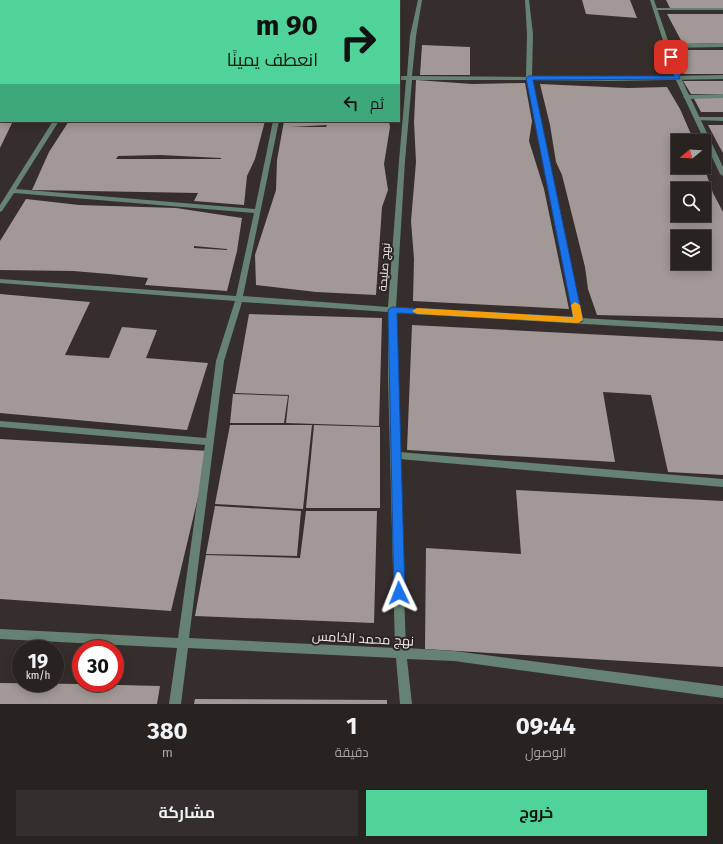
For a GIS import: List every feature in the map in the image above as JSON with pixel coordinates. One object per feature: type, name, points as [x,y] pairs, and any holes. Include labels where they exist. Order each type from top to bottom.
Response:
[{"type":"street","name":"نهج صليحة","points":[[406,704],[401,654],[392,310],[402,161],[411,78],[413,36],[420,0]]},
{"type":"street","points":[[527,0],[530,34],[529,78],[578,320]]},
{"type":"street","points":[[652,0],[678,78],[722,172]]},
{"type":"street","points":[[655,9],[723,9]]},
{"type":"street","points":[[667,46],[723,45]]},
{"type":"street","points":[[400,78],[723,77]]},
{"type":"street","points":[[686,97],[723,96]]},
{"type":"street","points":[[697,119],[723,119]]},
{"type":"street","points":[[0,210],[55,122]]},
{"type":"street","points":[[175,704],[220,361],[239,300],[276,122]]},
{"type":"street","points":[[13,191],[257,211]]},
{"type":"street","points":[[0,281],[239,300],[723,329]]},
{"type":"street","points":[[0,424],[210,442]]},
{"type":"street","points":[[395,455],[723,483]]},
{"type":"street","name":"نهج محمد الخامس","points":[[0,634],[454,656],[723,692]]},
{"type":"building","points":[[582,0],[630,0],[637,18],[586,14]]},
{"type":"building","points":[[666,0],[723,0],[723,8],[670,8]]},
{"type":"building","points":[[667,14],[723,14],[723,43],[683,44]]},
{"type":"building","points":[[422,45],[470,47],[470,75],[420,75]]},
{"type":"building","points":[[670,50],[723,50],[723,74],[684,74]]},
{"type":"building","points":[[416,80],[472,84],[525,83],[532,121],[529,141],[544,189],[569,309],[413,301],[414,259],[411,221],[416,162],[414,122]]},
{"type":"building","points":[[683,81],[723,81],[723,94],[691,94]]},
{"type":"building","points":[[540,84],[628,88],[667,87],[680,109],[691,134],[671,134],[671,174],[706,174],[709,182],[671,182],[671,222],[711,222],[711,187],[723,212],[723,318],[597,315],[588,289],[585,267],[562,175],[556,162],[550,125]]},
{"type":"building","points":[[693,97],[723,98],[723,112],[701,112]]},
{"type":"building","points":[[0,122],[13,122],[0,148]]},
{"type":"building","points":[[68,122],[265,122],[255,159],[247,176],[244,205],[194,201],[198,193],[32,190],[49,152]],"holes":[[[160,155],[221,159],[116,159],[118,156]]]},
{"type":"building","points":[[284,122],[389,122],[390,127],[384,164],[388,190],[382,207],[376,295],[316,292],[256,285],[255,255],[276,190],[277,160]],"holes":[[[327,125],[326,127],[291,127]]]},
{"type":"building","points":[[708,125],[723,125],[723,153],[719,146]]},
{"type":"building","points":[[26,199],[79,205],[176,208],[242,218],[237,251],[227,291],[145,285],[148,278],[109,274],[73,271],[0,270],[0,241]],"holes":[[[194,246],[227,249],[194,248]]]},
{"type":"building","points":[[0,294],[90,302],[65,355],[109,358],[122,327],[157,330],[146,358],[208,363],[187,430],[0,413]]},
{"type":"building","points":[[249,314],[382,318],[379,426],[286,423],[289,395],[235,393]]},
{"type":"building","points":[[412,325],[723,341],[723,475],[668,472],[651,395],[603,392],[615,462],[407,450]]},
{"type":"building","points":[[233,394],[288,396],[284,423],[230,423]]},
{"type":"building","points":[[230,425],[312,425],[303,509],[215,504]]},
{"type":"building","points":[[314,425],[380,427],[380,508],[306,508]]},
{"type":"building","points":[[0,439],[209,451],[171,611],[0,599]]},
{"type":"building","points":[[516,490],[723,501],[723,667],[425,649],[426,548],[521,554]]},
{"type":"building","points":[[215,506],[301,511],[297,556],[206,554]]},
{"type":"building","points":[[306,511],[377,511],[374,623],[195,616],[206,555],[300,558]]},
{"type":"building","points":[[0,683],[12,683],[12,692],[64,692],[64,684],[72,684],[72,692],[124,692],[124,685],[160,686],[157,704],[0,704]]},
{"type":"building","points":[[195,699],[387,700],[387,704],[194,704]]},
{"type":"slow traffic","points":[[417,311],[578,320],[575,305]]},
{"type":"route","points":[[399,593],[392,376],[392,310],[578,320],[529,78],[678,78],[671,57]]}]
